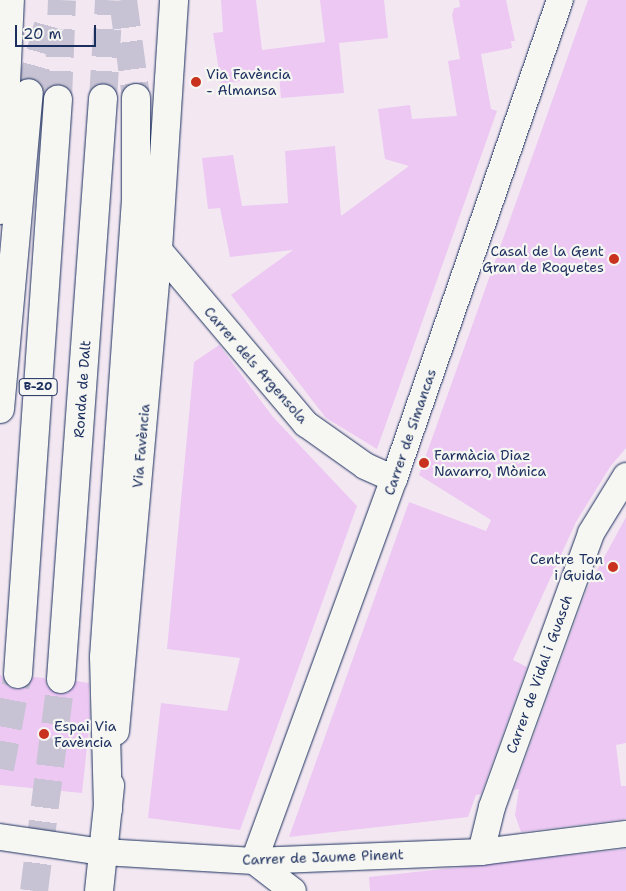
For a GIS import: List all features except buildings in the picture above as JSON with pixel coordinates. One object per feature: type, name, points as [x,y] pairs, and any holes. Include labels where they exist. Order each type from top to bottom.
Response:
[{"type":"main road","points":[[1,197],[10,0]]},
{"type":"main road","name":"Via Favència","points":[[99,891],[158,249],[174,0]]},
{"type":"main road","points":[[0,409],[29,93]]},
{"type":"main road","points":[[108,809],[104,657],[136,202],[136,98]]},
{"type":"main road","name":"B-20","points":[[18,674],[58,99]]},
{"type":"main road","name":"Ronda de Dalt","points":[[61,679],[103,99]]},
{"type":"street","name":"Carrer de Simancas","points":[[254,861],[394,479],[560,0]]},
{"type":"street","name":"Carrer dels Argensola","points":[[158,249],[306,424],[365,466],[394,479]]},
{"type":"street","name":"Carrer de Vidal i Guasch","points":[[481,852],[492,807],[591,533],[626,476]]},
{"type":"street","name":"Carrer de Jaume Pinent","points":[[10,839],[103,852],[254,861],[481,852],[626,834]]},
{"type":"street","points":[[254,861],[293,891]]},
{"type":"tunnel","points":[[58,99],[62,0]]},
{"type":"tunnel","points":[[103,99],[109,0]]},
{"type":"tunnel","points":[[123,0],[136,98]]},
{"type":"tunnel","points":[[29,93],[51,14]]},
{"type":"tunnel","points":[[0,769],[18,674]]},
{"type":"tunnel","points":[[34,891],[61,679]]},
{"type":"place","name":"Via Favència - Almansa","points":[[196,82]]},
{"type":"place","name":"Casal de la Gent Gran de Roquetes","points":[[614,259]]},
{"type":"place","name":"Farmàcia Diaz Navarro, Mònica","points":[[424,463]]},
{"type":"place","name":"Centre Ton i Guida","points":[[613,567]]},
{"type":"place","name":"Espai Via Favència","points":[[44,734]]}]
